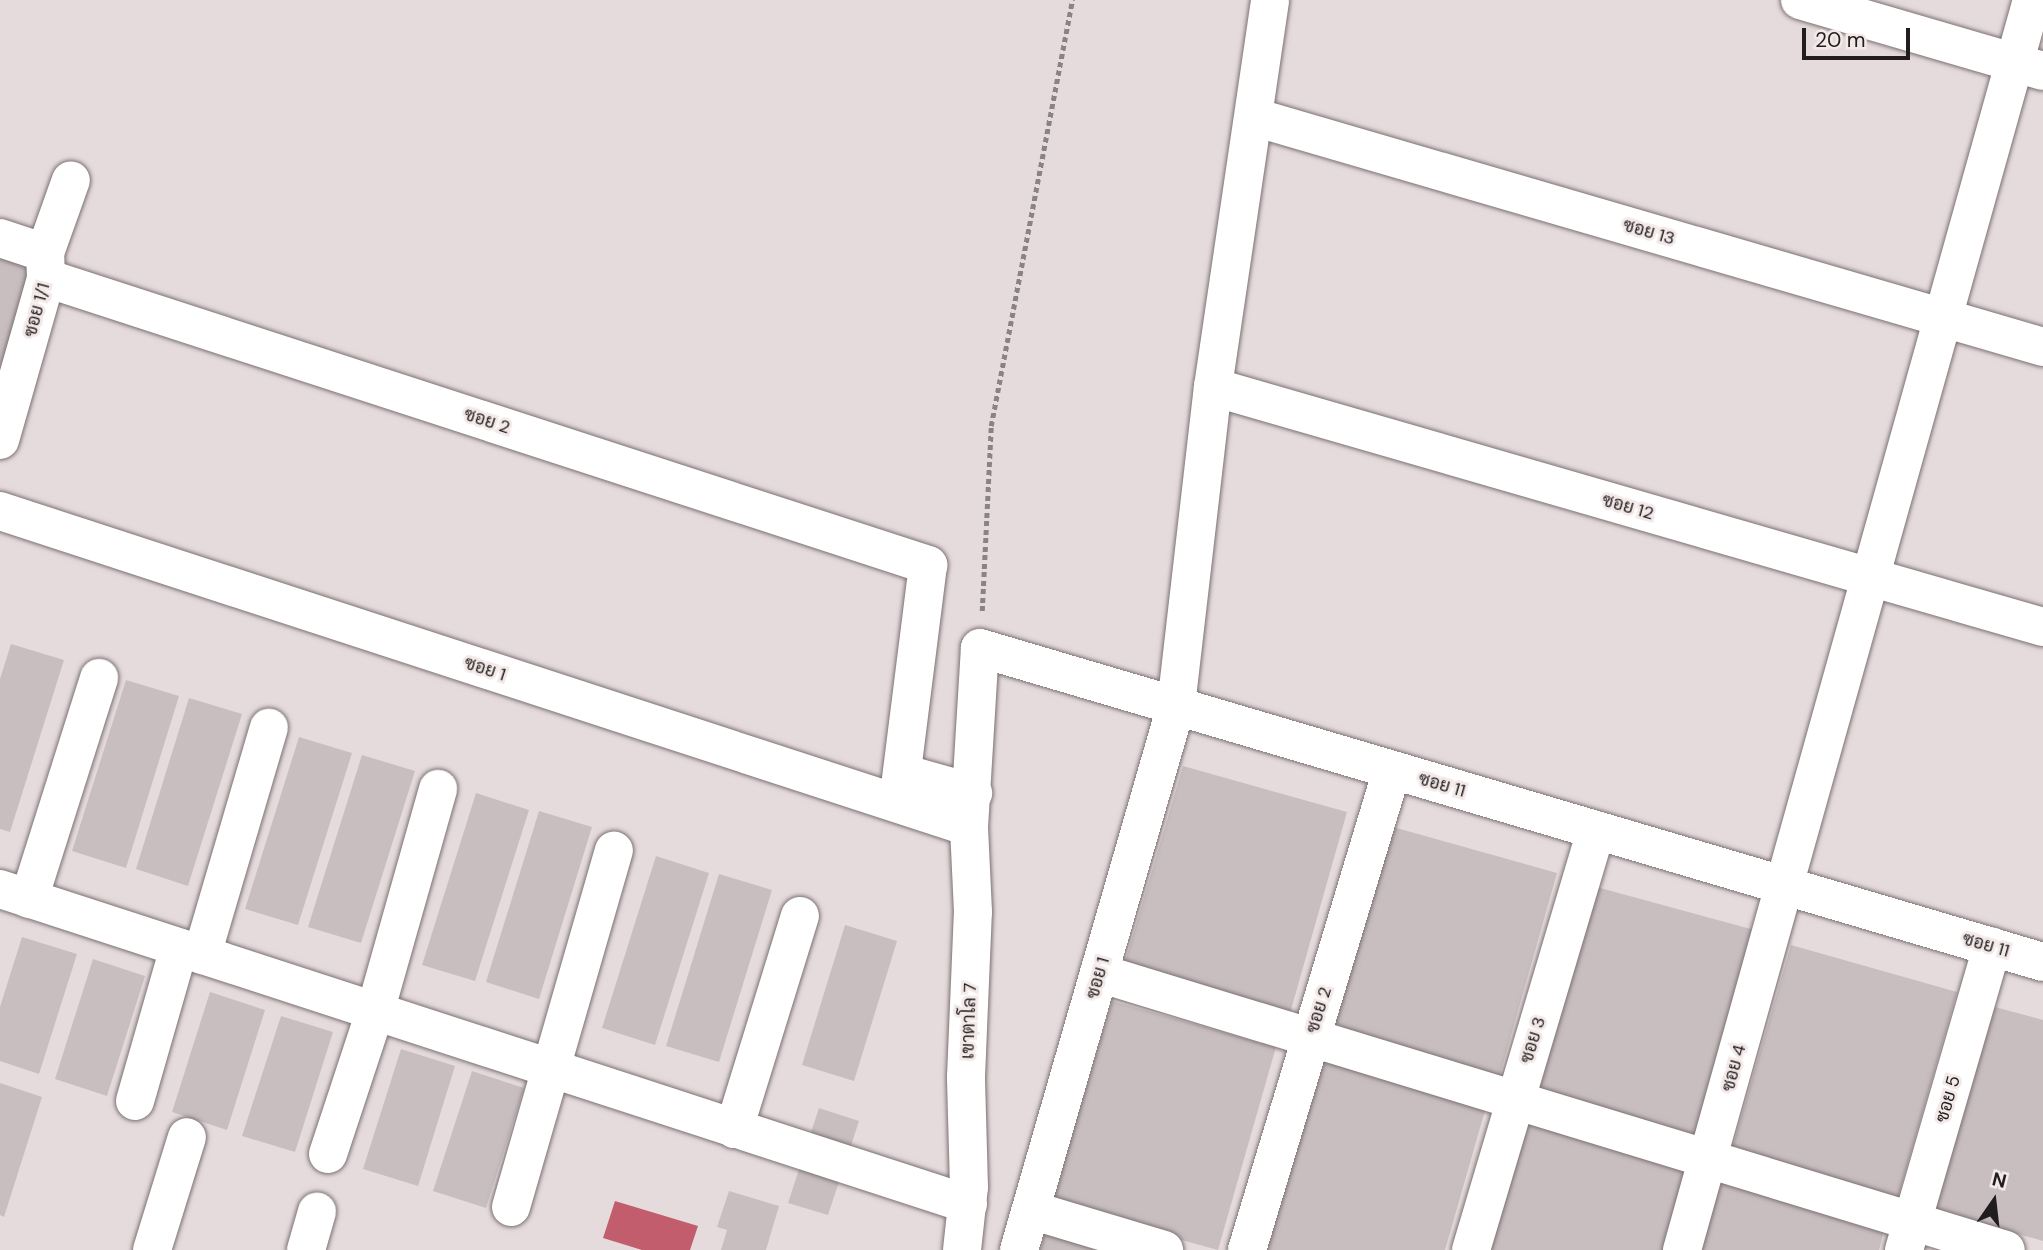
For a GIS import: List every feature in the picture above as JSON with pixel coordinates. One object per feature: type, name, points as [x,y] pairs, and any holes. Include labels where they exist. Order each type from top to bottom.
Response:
[{"type":"street","name":"ซอย 1","points":[[1019,1250],[1176,706],[1213,387],[1270,0]]},
{"type":"street","points":[[1800,0],[2029,67]]},
{"type":"street","name":"ซอย 4","points":[[1682,1250],[1867,576],[1942,317],[2029,67],[2032,0]]},
{"type":"street","name":"ซอย 13","points":[[1254,117],[2043,347]]},
{"type":"street","name":"ซอย 1/1","points":[[0,440],[71,180]]},
{"type":"street","name":"ซอย 2","points":[[0,238],[46,266],[928,565],[900,788]]},
{"type":"street","name":"ซอย 12","points":[[1213,387],[2043,627]]},
{"type":"street","name":"ซอย 1","points":[[0,511],[971,810]]},
{"type":"street","name":"ซอย 11","points":[[980,648],[2043,962]]},
{"type":"street","points":[[971,810],[980,648]]},
{"type":"street","points":[[99,678],[8,896],[191,952],[968,1204]]},
{"type":"street","points":[[135,1101],[191,952],[269,728]]},
{"type":"street","name":"ซอย 2","points":[[1247,1250],[1392,770]]},
{"type":"street","points":[[328,1154],[375,1012],[438,789]]},
{"type":"street","name":"เขาตาโล 7","points":[[962,1250],[968,1204],[966,1077],[973,912],[971,810]]},
{"type":"street","name":"ซอย 3","points":[[1471,1250],[1596,830]]},
{"type":"street","points":[[511,1207],[614,851]]},
{"type":"street","points":[[734,1129],[800,916]]},
{"type":"street","name":"ซอย 5","points":[[1908,1236],[1992,947]]},
{"type":"street","points":[[1099,973],[1709,1159],[1908,1236],[2006,1250]]},
{"type":"street","points":[[152,1250],[187,1137]]},
{"type":"street","points":[[1031,1210],[1164,1250]]},
{"type":"street","points":[[306,1250],[317,1212]]},
{"type":"path","points":[[980,648],[991,426],[1072,0]]},
{"type":"shaded area","points":[[615,1201],[698,1226],[690,1250],[642,1250],[603,1238]]},
{"type":"building","points":[[0,252],[40,264],[0,392]]},
{"type":"building","points":[[11,644],[64,660],[10,832],[0,829],[0,679]]},
{"type":"building","points":[[126,680],[179,696],[126,868],[72,851]]},
{"type":"building","points":[[189,698],[242,714],[188,886],[136,869]]},
{"type":"building","points":[[299,737],[352,753],[298,925],[245,909]]},
{"type":"building","points":[[362,755],[415,771],[361,943],[308,927]]},
{"type":"building","points":[[1183,766],[1347,812],[1289,1017],[1123,969]]},
{"type":"building","points":[[476,793],[529,810],[475,981],[422,965]]},
{"type":"building","points":[[539,811],[592,827],[539,999],[486,982]]},
{"type":"building","points":[[1393,827],[1557,873],[1499,1078],[1332,1030]]},
{"type":"building","points":[[656,856],[709,873],[655,1045],[602,1028]]},
{"type":"building","points":[[719,874],[772,890],[719,1062],[666,1046]]},
{"type":"building","points":[[1593,886],[1758,931],[1699,1136],[1533,1089]]},
{"type":"building","points":[[845,925],[897,941],[854,1081],[802,1065]]},
{"type":"building","points":[[22,937],[77,954],[39,1074],[0,1061],[0,1007]]},
{"type":"building","points":[[1791,945],[1957,992],[1898,1197],[1732,1149]]},
{"type":"building","points":[[93,959],[145,976],[107,1096],[55,1079]]},
{"type":"building","points":[[210,992],[265,1010],[227,1130],[172,1112]]},
{"type":"building","points":[[1112,1001],[1276,1047],[1218,1250],[1051,1204]]},
{"type":"building","points":[[1995,1007],[2043,1020],[2043,1241],[1935,1210]]},
{"type":"building","points":[[281,1016],[333,1032],[295,1152],[242,1136]]},
{"type":"building","points":[[401,1049],[455,1066],[418,1186],[363,1169]]},
{"type":"building","points":[[1322,1061],[1486,1107],[1445,1250],[1265,1250]]},
{"type":"building","points":[[472,1071],[524,1088],[486,1208],[433,1191]]},
{"type":"building","points":[[0,1083],[42,1097],[4,1217],[0,1215]]},
{"type":"building","points":[[819,1108],[859,1121],[828,1215],[788,1203]]},
{"type":"building","points":[[1522,1121],[1686,1166],[1663,1250],[1483,1250]]},
{"type":"building","points":[[1720,1180],[1885,1227],[1879,1250],[1700,1250]]},
{"type":"building","points":[[729,1191],[779,1206],[766,1250],[721,1250],[727,1230],[717,1227]]},
{"type":"building","points":[[1046,1229],[1121,1250],[1040,1250]]}]
